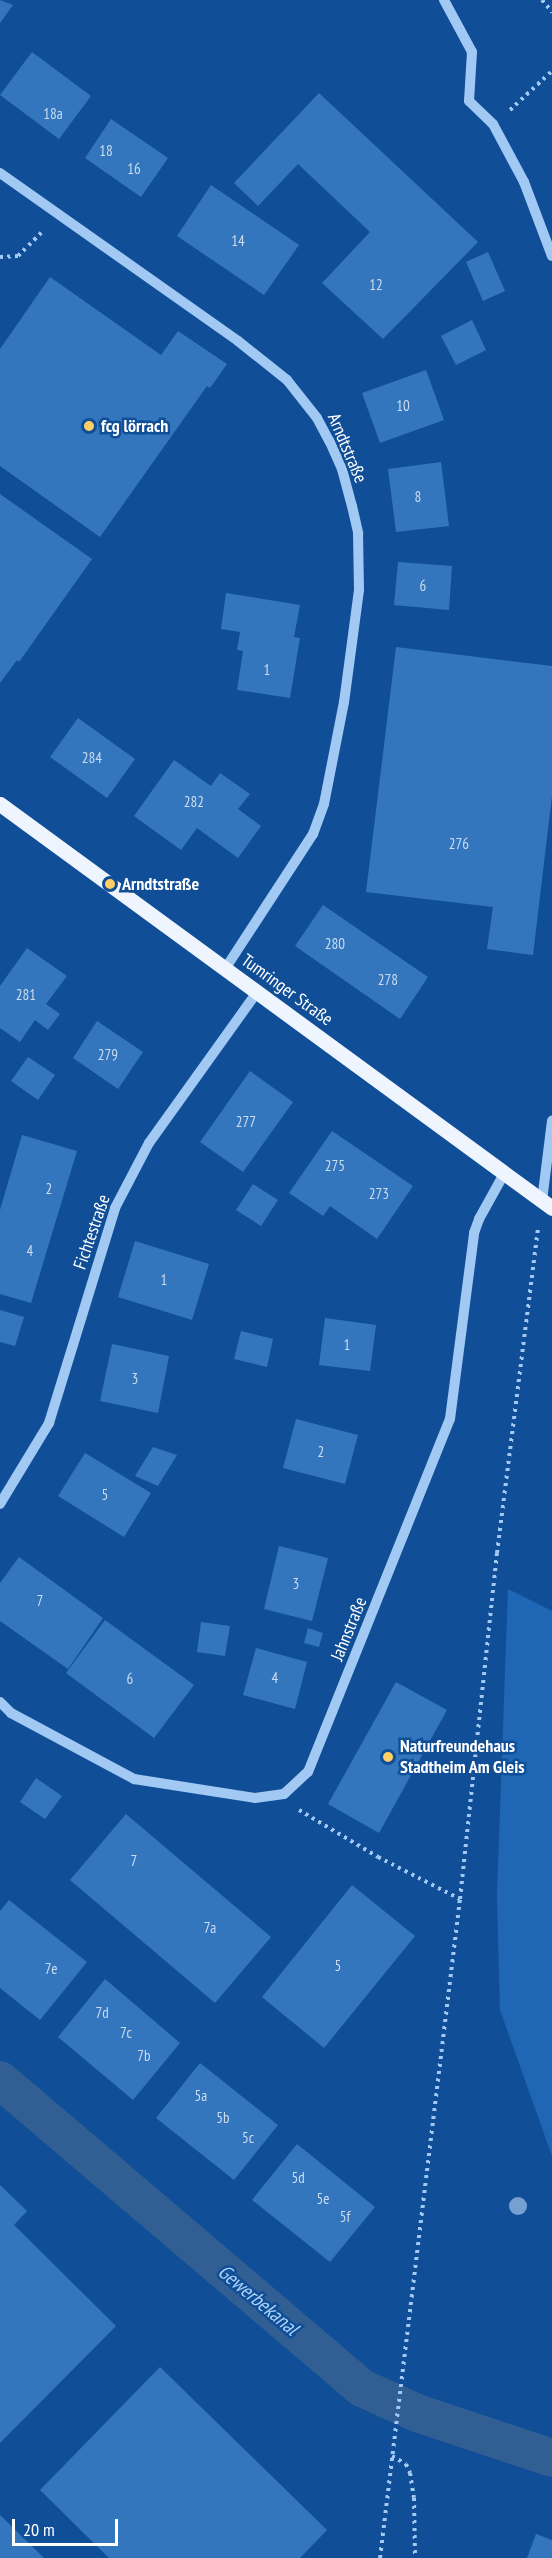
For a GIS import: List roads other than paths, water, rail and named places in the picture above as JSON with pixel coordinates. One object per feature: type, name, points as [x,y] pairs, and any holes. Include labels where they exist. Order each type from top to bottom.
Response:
[{"type":"main road","name":"Tumringer Straße","points":[[0,804],[547,1204]]},
{"type":"street","points":[[444,0],[472,52],[469,101],[493,124],[524,182],[552,256]]},
{"type":"street","name":"Arndtstraße","points":[[0,173],[238,341],[287,380],[317,418],[342,469],[359,543],[359,590],[344,702],[326,798],[313,834],[225,969]]},
{"type":"street","name":"Fichtestraße","points":[[0,1504],[49,1423],[115,1208],[149,1143],[257,992]]},
{"type":"street","points":[[547,1204],[552,1121]]},
{"type":"street","name":"Jahnstraße","points":[[0,1702],[11,1713],[134,1779],[255,1798],[284,1794],[308,1772],[450,1419],[474,1233],[479,1219],[505,1172]]},
{"type":"waterway","name":"Gewerbekanal","points":[[0,2080],[362,2388],[417,2413],[552,2458]]},
{"type":"place","name":"fcg lörrach","points":[[89,426]]},
{"type":"place","name":"Arndtstraße","points":[[110,884]]},
{"type":"place","name":"Naturfreundehaus Stadtheim Am Gleis","points":[[388,1757]]}]
